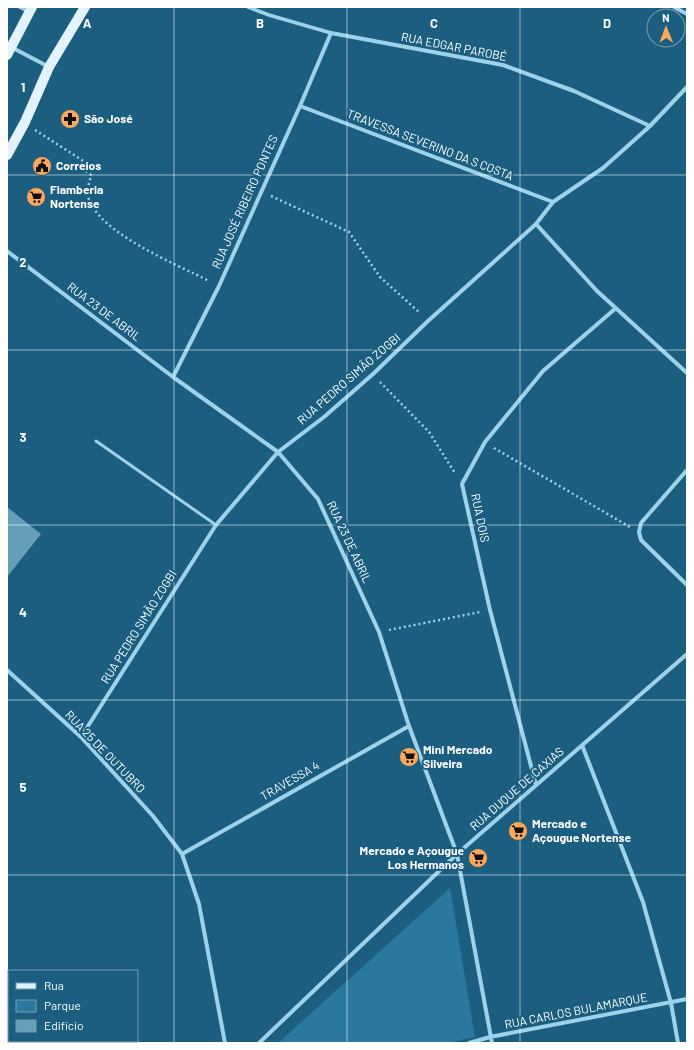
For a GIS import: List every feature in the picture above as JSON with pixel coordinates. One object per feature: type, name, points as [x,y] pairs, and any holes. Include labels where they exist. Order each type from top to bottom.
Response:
[{"type":"main road","points":[[7,156],[10,141],[25,122],[49,67],[85,7]]},
{"type":"main road","points":[[8,49],[31,9]]},
{"type":"street","name":"RUA EDGAR PAROBÉ","points":[[248,7],[331,34],[503,65],[574,91],[650,126]]},
{"type":"street","points":[[674,7],[687,14]]},
{"type":"street","name":"RUA JOSÉ RIBEIRO PONTES","points":[[173,377],[219,286],[331,34]]},
{"type":"street","points":[[8,49],[49,67]]},
{"type":"street","name":"RUA PEDRO SIMÃO ZOGBI","points":[[81,738],[216,525],[278,452],[324,417],[373,374],[428,320],[536,224],[553,202],[603,168],[650,126],[687,87]]},
{"type":"street","name":"TRAVESSA SEVERINO DA S COSTA","points":[[300,106],[553,202]]},
{"type":"street","points":[[536,224],[597,291],[687,373]]},
{"type":"street","name":"RUA 23 DE ABRIL","points":[[7,251],[173,377],[278,452],[318,500],[379,632],[408,726],[456,854],[492,1043]]},
{"type":"street","name":"RUA DOIS","points":[[536,785],[490,610],[462,484],[485,442],[543,371],[616,308]]},
{"type":"street","points":[[687,470],[641,523],[639,532],[640,540],[687,585]]},
{"type":"street","name":"RUA DUQUE DE CAXIAS","points":[[259,1043],[456,854],[687,654]]},
{"type":"street","name":"RUA 25 DE OUTUBRO","points":[[7,670],[81,738],[153,816],[182,854],[199,904],[225,1043]]},
{"type":"street","name":"TRAVESSA 4","points":[[182,854],[408,726]]},
{"type":"street","points":[[582,745],[643,902],[671,1003],[678,1043]]},
{"type":"street","name":"RUA CARLOS BULAMARQUE","points":[[469,1043],[490,1037],[687,999]]},
{"type":"lane","points":[[18,7],[31,9]]},
{"type":"lane","points":[[96,441],[216,525]]},
{"type":"path","points":[[25,122],[85,162],[83,169],[91,175],[87,195],[92,207],[107,224],[127,239],[219,286]]},
{"type":"path","points":[[261,191],[349,232],[380,277],[428,320]]},
{"type":"path","points":[[373,374],[429,432],[462,484]]},
{"type":"path","points":[[485,442],[639,532]]},
{"type":"path","points":[[379,632],[490,610]]},
{"type":"green space","points":[[450,888],[475,1037],[447,1043],[278,1043]]},
{"type":"building","points":[[7,507],[41,534],[7,577]]},
{"type":"place","name":"São José","points":[[70,119]]},
{"type":"place","name":"Correios","points":[[42,166]]},
{"type":"place","name":"Fiamberia Nortense","points":[[36,197]]},
{"type":"place","name":"Mini Mercado Silveira","points":[[409,757]]},
{"type":"place","name":"Mercado e Açougue Nortense","points":[[518,831]]},
{"type":"place","name":"Mercado e Açougue Los Hermanos","points":[[478,858]]}]
